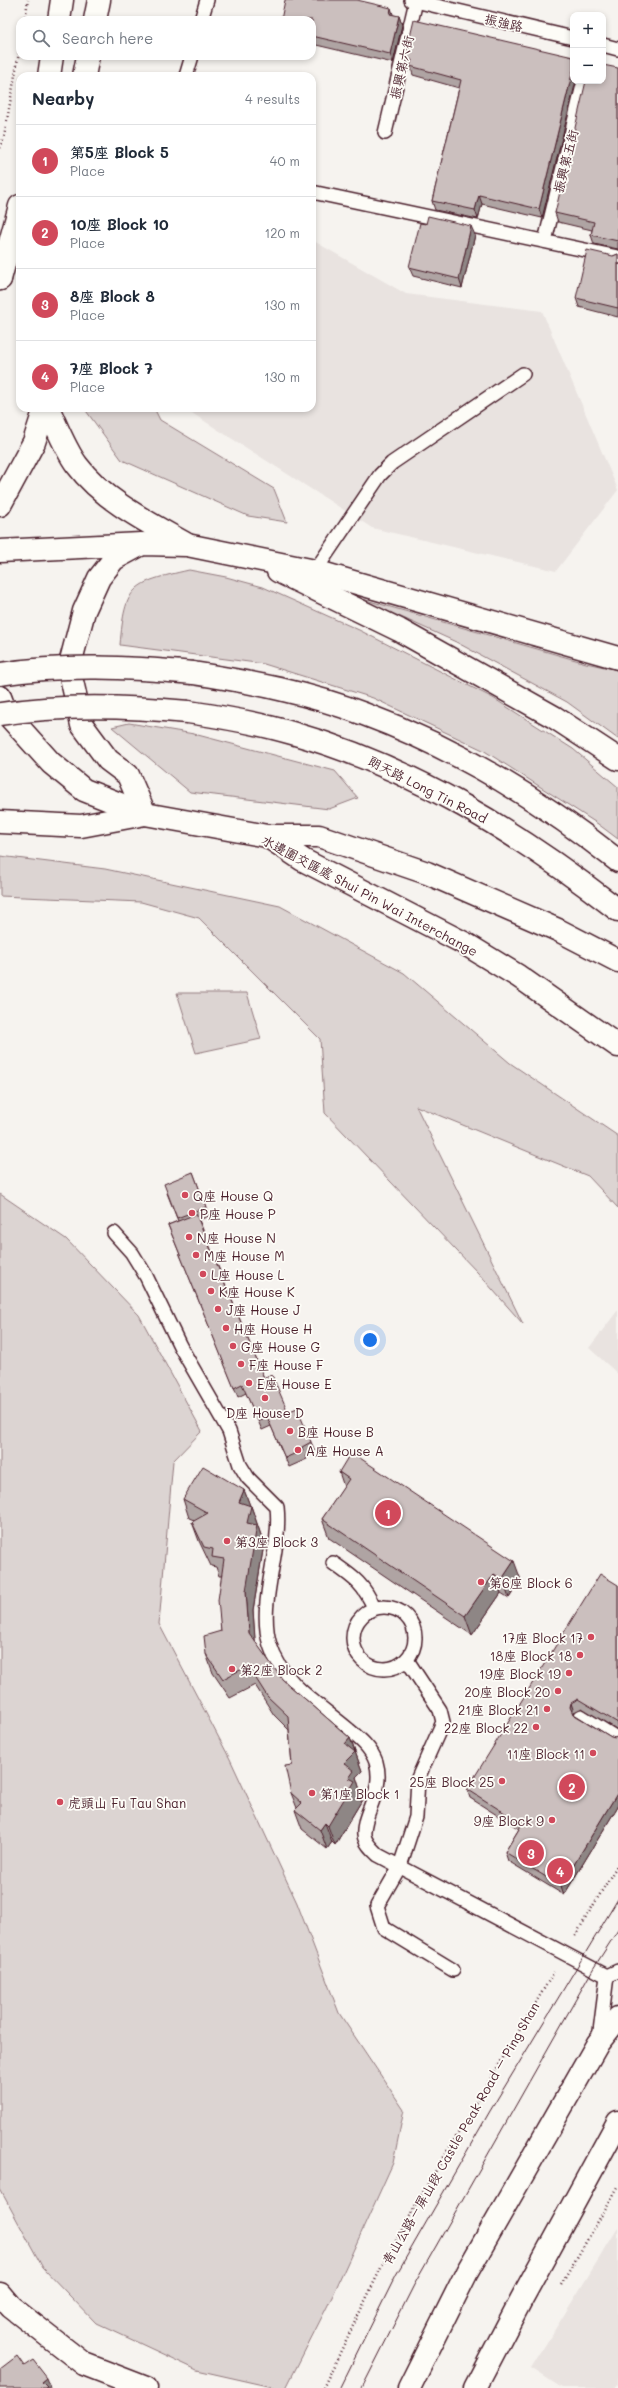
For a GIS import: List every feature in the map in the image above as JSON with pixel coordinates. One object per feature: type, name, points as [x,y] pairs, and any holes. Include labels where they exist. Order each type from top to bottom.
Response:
[{"type":"main road","points":[[60,16],[62,0]]},
{"type":"main road","points":[[96,16],[99,0]]},
{"type":"main road","points":[[50,72],[51,60]]},
{"type":"main road","points":[[85,72],[87,60]]},
{"type":"main road","points":[[0,279],[16,221]]},
{"type":"main road","points":[[0,505],[34,442],[45,412]]},
{"type":"main road","points":[[49,412],[78,465],[96,484],[129,511],[187,545]]},
{"type":"main road","points":[[0,550],[141,544],[187,545],[250,556],[315,571],[618,658]]},
{"type":"main road","points":[[0,822],[81,826],[145,814],[128,776],[108,760],[82,725],[69,668],[84,611],[99,578],[114,559],[141,544]]},
{"type":"main road","points":[[250,556],[399,630],[554,717],[618,760]]},
{"type":"main road","points":[[0,674],[64,668],[134,668],[193,673],[273,687],[318,699],[363,713],[414,734],[502,780],[550,811],[618,861]]},
{"type":"main road","name":"水邊圍交匯處 Shui Pin Wai Interchange","points":[[0,697],[6,713],[51,763],[84,790],[145,814],[267,836],[303,860],[464,943],[536,988],[618,1046]]},
{"type":"main road","name":"朗天路 Long Tin Road","points":[[0,714],[67,708],[125,707],[188,712],[292,732],[337,747],[407,776],[481,815],[518,838],[618,910]]},
{"type":"main road","points":[[267,836],[319,836],[427,873],[558,930],[618,961]]},
{"type":"main road","points":[[409,2388],[467,2272],[598,2043],[618,2018]]},
{"type":"main road","points":[[475,2388],[618,2122]]},
{"type":"main road","points":[[0,2294],[11,2307],[84,2364],[146,2388]]},
{"type":"lane","points":[[202,16],[206,0]]},
{"type":"lane","name":"振強路","points":[[414,1],[570,37]]},
{"type":"lane","name":"振興第六街","points":[[385,133],[414,1]]},
{"type":"lane","points":[[606,46],[618,49]]},
{"type":"lane","points":[[187,72],[191,60]]},
{"type":"lane","name":"振興第五街","points":[[545,241],[583,84]]},
{"type":"lane","points":[[316,193],[618,257]]},
{"type":"lane","points":[[315,571],[380,475],[392,463],[523,374]]},
{"type":"lane","points":[[114,1233],[132,1252],[146,1276],[180,1346],[229,1431],[240,1465],[248,1478],[276,1507],[278,1534],[267,1614],[270,1644],[276,1660],[300,1691],[363,1741],[370,1750],[376,1762],[378,1788],[364,1835],[366,1842],[378,1855],[612,1974],[598,2043]]},
{"type":"lane","points":[[333,1563],[356,1579],[368,1592],[374,1608]]},
{"type":"lane","points":[[374,1608],[395,1608],[411,1621],[415,1641],[413,1651],[407,1660],[394,1668],[378,1669],[368,1666],[354,1651],[353,1630],[365,1613],[374,1608]]},
{"type":"lane","points":[[407,1660],[440,1710],[443,1722],[418,1778],[416,1817],[400,1866],[377,1906],[384,1928],[453,1970]]},
{"type":"lane","points":[[580,1716],[618,1739]]},
{"type":"path","points":[[26,16],[28,0]]},
{"type":"path","points":[[0,148],[4,137],[18,60]]},
{"type":"path","points":[[573,1940],[618,1864]]},
{"type":"path","name":"青山公路－屏山段 Castle Peak Road – Ping Shan","points":[[323,2388],[381,2268],[419,2199],[557,1966]]},
{"type":"shaded area","points":[[316,242],[406,294],[542,311],[618,490],[556,571],[372,528],[190,412],[316,412]]},
{"type":"shaded area","points":[[87,412],[156,412],[160,420],[274,489],[287,522],[248,516],[122,460]]},
{"type":"shaded area","points":[[189,570],[226,577],[263,587],[359,630],[493,698],[573,749],[618,787],[618,839],[598,824],[483,750],[373,698],[264,664],[120,645],[125,610],[129,598],[135,590],[143,584],[155,579]]},
{"type":"shaded area","points":[[359,598],[586,663],[618,670],[618,739],[567,702],[456,642]]},
{"type":"shaded area","points":[[129,723],[194,734],[335,771],[358,798],[329,809],[190,792],[112,727]]},
{"type":"shaded area","points":[[0,856],[105,869],[280,906],[404,973],[510,1063],[618,1136],[618,1208],[588,1176],[416,1106],[523,1324],[478,1273],[325,1113],[320,1039],[199,918],[141,902],[0,896]]},
{"type":"shaded area","points":[[177,993],[247,993],[261,1039],[196,1053]]},
{"type":"shaded area","points":[[0,1194],[66,1239],[139,1315],[202,1431],[173,1461],[159,1624],[230,1759],[297,1903],[339,2013],[404,2110],[393,2163],[333,2295],[286,2388],[277,2388],[197,2370],[96,2323],[43,2268],[0,2189]]},
{"type":"shaded area","points":[[618,1310],[618,1374],[589,1348]]},
{"type":"shaded area","points":[[618,2228],[618,2384],[615,2388],[562,2388],[531,2368]]},
{"type":"building","points":[[285,0],[357,0],[391,8],[390,14],[399,16],[390,54],[316,37],[316,16],[282,16]]},
{"type":"building","points":[[414,20],[570,56],[570,82],[539,209],[479,195],[475,210],[432,201],[461,80],[410,66],[412,60],[405,58]]},
{"type":"building","points":[[606,66],[618,68],[618,241],[591,235],[594,222],[555,213],[585,84],[606,84]]},
{"type":"building","points":[[428,216],[471,226],[459,279],[409,267],[420,223],[426,224]]},
{"type":"building","points":[[587,250],[613,256],[618,254],[618,308],[576,298]]},
{"type":"building","points":[[193,1172],[206,1207],[177,1218],[164,1184]]},
{"type":"building","points":[[196,1214],[264,1378],[272,1375],[288,1412],[297,1408],[311,1442],[302,1447],[303,1450],[285,1458],[267,1417],[258,1421],[242,1384],[234,1388],[168,1225]]},
{"type":"building","points":[[351,1452],[514,1561],[502,1579],[494,1574],[465,1616],[322,1519],[349,1479],[339,1472]]},
{"type":"building","points":[[203,1466],[244,1490],[239,1502],[251,1506],[247,1523],[257,1525],[246,1591],[249,1633],[282,1679],[350,1738],[345,1744],[355,1752],[344,1763],[354,1771],[349,1778],[355,1781],[328,1826],[325,1823],[320,1830],[295,1810],[302,1803],[291,1793],[285,1766],[292,1765],[288,1716],[267,1696],[248,1666],[223,1679],[206,1654],[204,1636],[221,1631],[218,1600],[224,1559],[212,1557],[213,1549],[204,1547],[192,1522],[208,1513],[183,1499]]},
{"type":"building","points":[[600,1574],[618,1585],[618,1723],[578,1699],[571,1703],[570,1707],[573,1714],[611,1737],[615,1738],[618,1736],[618,1792],[561,1886],[505,1852],[522,1824],[467,1789]]},
{"type":"building","points":[[17,2356],[24,2366],[33,2360],[47,2378],[42,2382],[47,2387],[0,2388],[0,2369]]},
{"type":"tram line","points":[[340,2388],[396,2275],[490,2111],[618,1899]]},
{"type":"tram line","points":[[362,2388],[414,2285],[593,1969],[618,1930]]},
{"type":"place","name":"Q座 House Q","points":[[185,1195]]},
{"type":"place","name":"P座 House P","points":[[192,1213]]},
{"type":"place","name":"N座 House N","points":[[189,1237]]},
{"type":"place","name":"M座 House M","points":[[196,1255]]},
{"type":"place","name":"L座 House L","points":[[203,1274]]},
{"type":"place","name":"K座 House K","points":[[211,1291]]},
{"type":"place","name":"J座 House J","points":[[218,1309]]},
{"type":"place","name":"H座 House H","points":[[226,1328]]},
{"type":"place","name":"G座 House G","points":[[233,1346]]},
{"type":"place","name":"F座 House F","points":[[241,1364]]},
{"type":"place","name":"E座 House E","points":[[249,1383]]},
{"type":"place","name":"D座 House D","points":[[265,1398]]},
{"type":"place","name":"B座 House B","points":[[290,1431]]},
{"type":"place","name":"A座 House A","points":[[298,1450]]},
{"type":"place","name":"第5座 Block 5","points":[[388,1513]]},
{"type":"place","name":"第3座 Block 3","points":[[227,1541]]},
{"type":"place","name":"第6座 Block 6","points":[[481,1582]]},
{"type":"place","name":"17座 Block 17","points":[[591,1637]]},
{"type":"place","name":"18座 Block 18","points":[[580,1655]]},
{"type":"place","name":"第2座 Block 2","points":[[232,1669]]},
{"type":"place","name":"19座 Block 19","points":[[569,1673]]},
{"type":"place","name":"20座 Block 20","points":[[558,1691]]},
{"type":"place","name":"21座 Block 21","points":[[547,1709]]},
{"type":"place","name":"22座 Block 22","points":[[536,1727]]},
{"type":"place","name":"11座 Block 11","points":[[593,1753]]},
{"type":"place","name":"25座 Block 25","points":[[502,1781]]},
{"type":"place","name":"10座 Block 10","points":[[572,1787]]},
{"type":"place","name":"第1座 Block 1","points":[[312,1793]]},
{"type":"place","name":"虎頭山 Fu Tau Shan","points":[[60,1802]]},
{"type":"place","name":"9座 Block 9","points":[[552,1820]]},
{"type":"place","name":"8座 Block 8","points":[[531,1853]]},
{"type":"place","name":"7座 Block 7","points":[[560,1871]]}]
